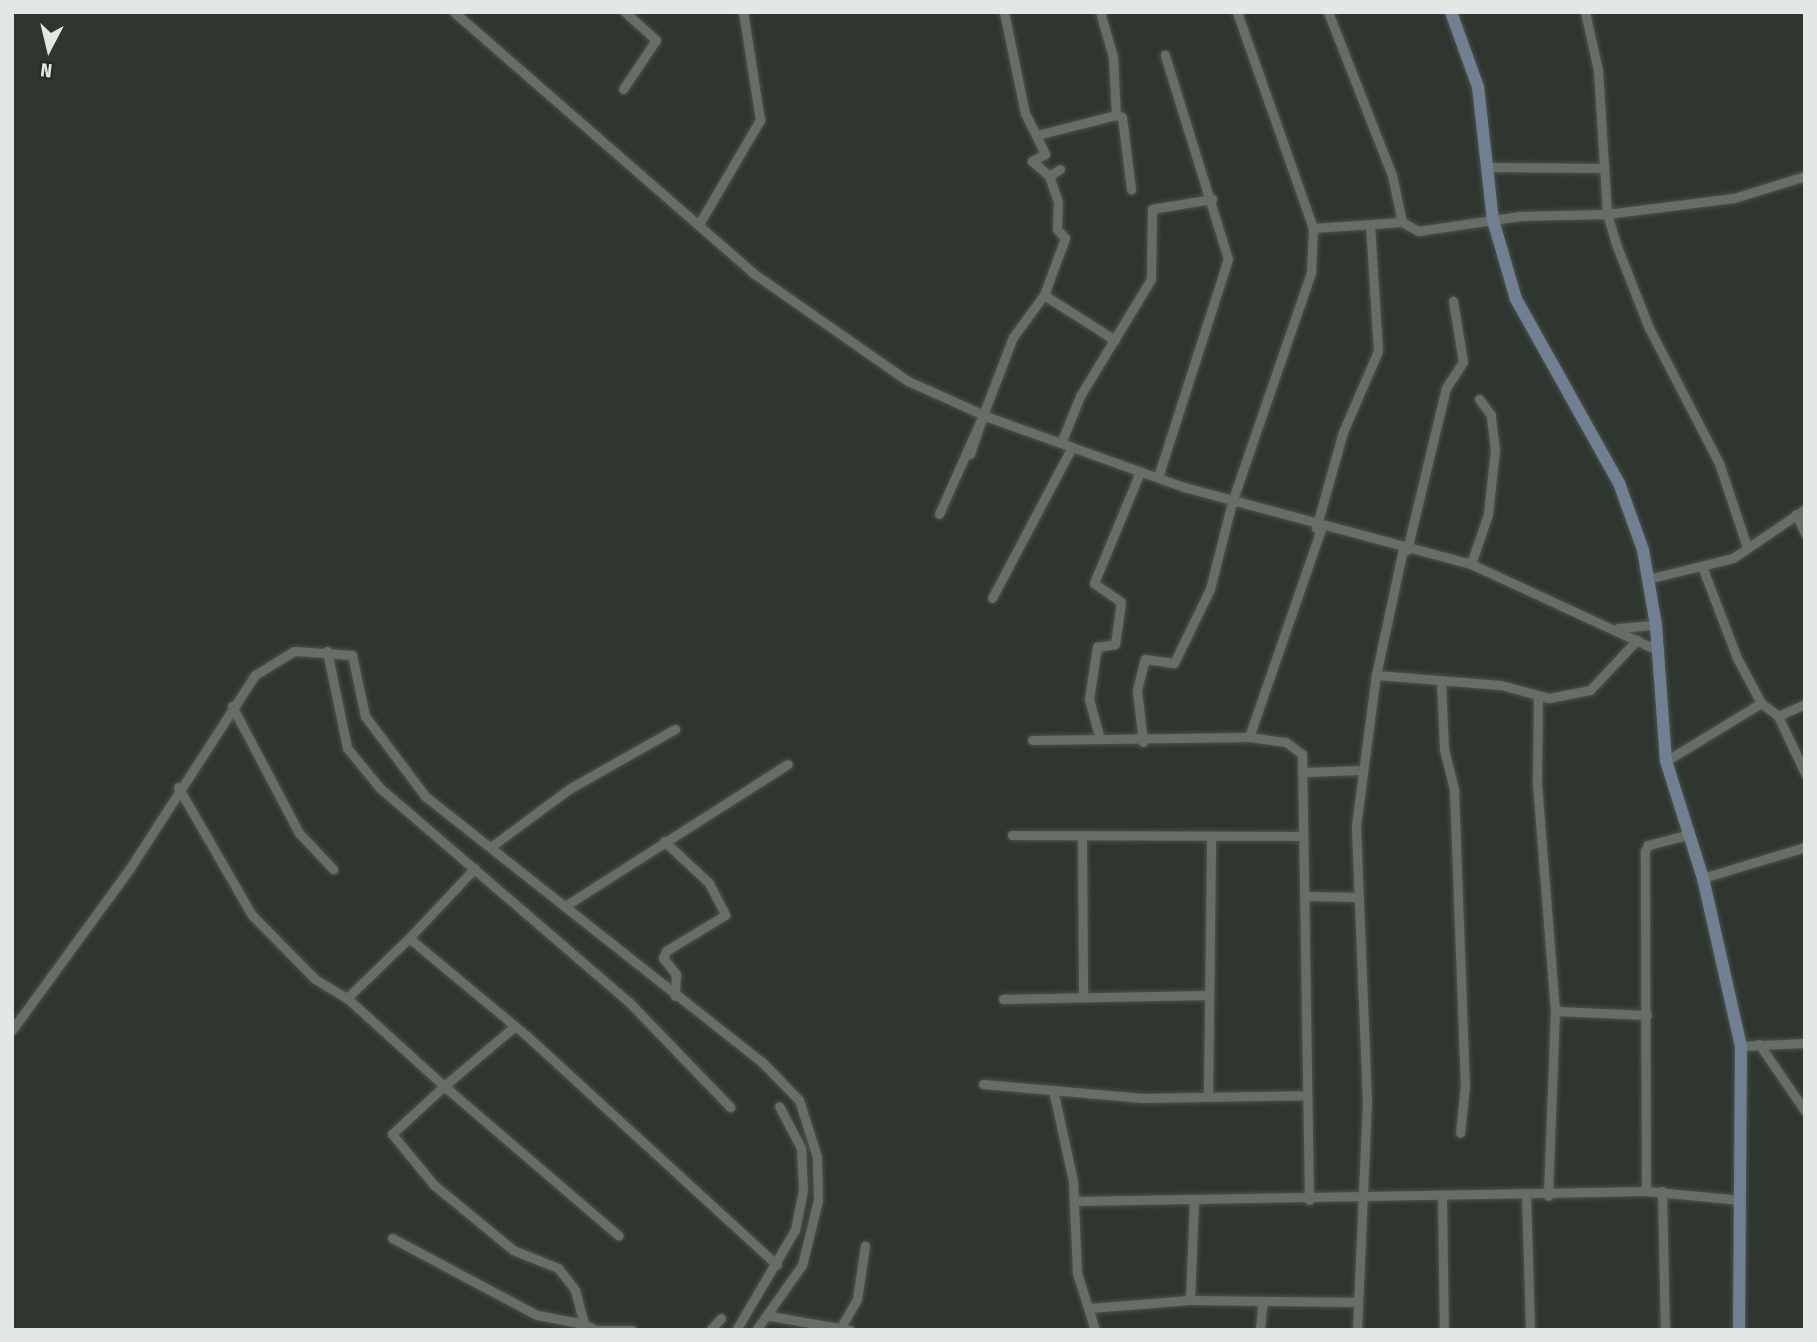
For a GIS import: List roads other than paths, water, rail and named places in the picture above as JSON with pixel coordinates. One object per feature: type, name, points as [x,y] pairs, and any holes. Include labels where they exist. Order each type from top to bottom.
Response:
[{"type":"street","points":[[454,12],[799,310],[866,356],[983,415],[1140,472],[1318,528],[1471,564],[1616,628],[1659,651]]},
{"type":"street","points":[[699,223],[761,115],[743,12]]},
{"type":"street","points":[[939,514],[970,454],[1013,337],[1044,295],[1065,238],[1057,229],[1058,202],[1049,176],[1032,161],[1045,153],[1025,113],[1004,12]]},
{"type":"street","points":[[1100,12],[1113,57],[1116,115]]},
{"type":"street","points":[[1143,742],[1137,690],[1145,659],[1174,663],[1210,589],[1233,502],[1301,314],[1313,228],[1237,12]]},
{"type":"street","points":[[1328,12],[1392,175],[1402,222]]},
{"type":"street","points":[[1451,12],[1478,87],[1493,219],[1525,320],[1627,500],[1648,579],[1659,651],[1666,761],[1687,835],[1703,878],[1741,1046],[1739,1330]]},
{"type":"street","points":[[1586,12],[1598,70],[1607,214],[1649,328],[1719,463],[1747,547]]},
{"type":"street","points":[[623,89],[656,41],[630,13]]},
{"type":"street","points":[[1158,477],[1227,275],[1228,248],[1180,117],[1165,55]]},
{"type":"street","points":[[1037,135],[1116,115],[1122,117],[1131,189]]},
{"type":"street","points":[[1489,167],[1603,168]]},
{"type":"street","points":[[1049,176],[1060,169]]},
{"type":"street","points":[[1313,228],[1402,222],[1427,233],[1493,219],[1607,214],[1761,194],[1805,176]]},
{"type":"street","points":[[1061,443],[1115,340],[1151,279],[1152,209],[1212,199]]},
{"type":"street","points":[[1249,737],[1318,528],[1343,432],[1378,351],[1370,225]]},
{"type":"street","points":[[1044,295],[1115,340]]},
{"type":"street","points":[[1357,1330],[1367,1102],[1358,897],[1361,770],[1377,675],[1405,550],[1444,395],[1463,362],[1453,301]]},
{"type":"street","points":[[1471,564],[1488,513],[1495,450],[1491,415],[1479,399]]},
{"type":"street","points":[[992,598],[1072,447]]},
{"type":"street","points":[[1100,740],[1089,699],[1097,647],[1115,644],[1121,602],[1094,583],[1140,472]]},
{"type":"street","points":[[1648,579],[1703,569],[1747,547],[1800,511],[1805,533]]},
{"type":"street","points":[[1703,569],[1761,703],[1778,716],[1805,773]]},
{"type":"street","points":[[1616,628],[1656,625]]},
{"type":"street","points":[[1377,675],[1501,685],[1538,696],[1588,691],[1637,640]]},
{"type":"street","points":[[327,651],[347,748],[407,814],[475,868],[654,1024],[730,1107]]},
{"type":"street","points":[[12,1030],[130,867],[178,787],[232,706],[280,654],[327,651],[352,655],[365,716],[389,757],[425,796],[492,846],[790,1089],[812,1133],[819,1193],[802,1265],[770,1315],[756,1330]]},
{"type":"street","points":[[1441,682],[1444,749],[1454,789],[1465,1085],[1460,1133]]},
{"type":"street","points":[[1538,696],[1538,793],[1555,1011],[1548,1196]]},
{"type":"street","points":[[1666,761],[1761,703]]},
{"type":"street","points":[[1778,716],[1805,704]]},
{"type":"street","points":[[232,706],[299,832],[333,869]]},
{"type":"street","points":[[492,846],[569,789],[676,729]]},
{"type":"street","points":[[1032,740],[1143,742],[1249,737],[1293,744],[1305,772],[1302,836],[1309,1200]]},
{"type":"street","points":[[565,906],[788,764]]},
{"type":"street","points":[[1305,772],[1361,770]]},
{"type":"street","points":[[178,787],[252,915],[315,979],[347,998],[444,1086],[619,1236]]},
{"type":"street","points":[[1012,835],[1082,839],[1302,836]]},
{"type":"street","points":[[1646,1191],[1645,851],[1648,845],[1687,835]]},
{"type":"street","points":[[1208,1095],[1206,995],[1211,836]]},
{"type":"street","points":[[1082,839],[1083,995]]},
{"type":"street","points":[[664,841],[709,883],[725,915],[666,951],[663,958],[676,974],[675,996]]},
{"type":"street","points":[[1703,878],[1805,847]]},
{"type":"street","points":[[347,998],[410,938],[475,868]]},
{"type":"street","points":[[1304,896],[1358,897]]},
{"type":"street","points":[[410,938],[515,1026],[777,1265]]},
{"type":"street","points":[[1003,999],[1083,995],[1206,995]]},
{"type":"street","points":[[1555,1011],[1647,1016]]},
{"type":"street","points":[[515,1026],[444,1086],[393,1134],[434,1185],[513,1250],[558,1268],[575,1290],[582,1327]]},
{"type":"street","points":[[1741,1046],[1805,1043]]},
{"type":"street","points":[[1759,1044],[1805,1111]]},
{"type":"street","points":[[983,1084],[1054,1094],[1306,1094]]},
{"type":"street","points":[[1054,1094],[1075,1201],[1076,1262],[1095,1330]]},
{"type":"street","points":[[736,1330],[777,1265],[795,1230],[803,1190],[801,1148],[779,1106]]},
{"type":"street","points":[[1075,1201],[1361,1200],[1442,1195],[1548,1196],[1646,1191],[1741,1200]]},
{"type":"street","points":[[1662,1191],[1665,1330]]},
{"type":"street","points":[[1526,1194],[1530,1330]]},
{"type":"street","points":[[1442,1195],[1444,1330]]},
{"type":"street","points":[[1190,1300],[1194,1200]]},
{"type":"street","points":[[392,1238],[537,1315],[597,1330],[632,1330]]},
{"type":"street","points":[[770,1315],[846,1328],[857,1299],[866,1246]]},
{"type":"street","points":[[1090,1308],[1190,1300],[1262,1305],[1357,1302]]},
{"type":"street","points":[[1260,1330],[1262,1305]]},
{"type":"street","points":[[710,1330],[721,1318]]}]
